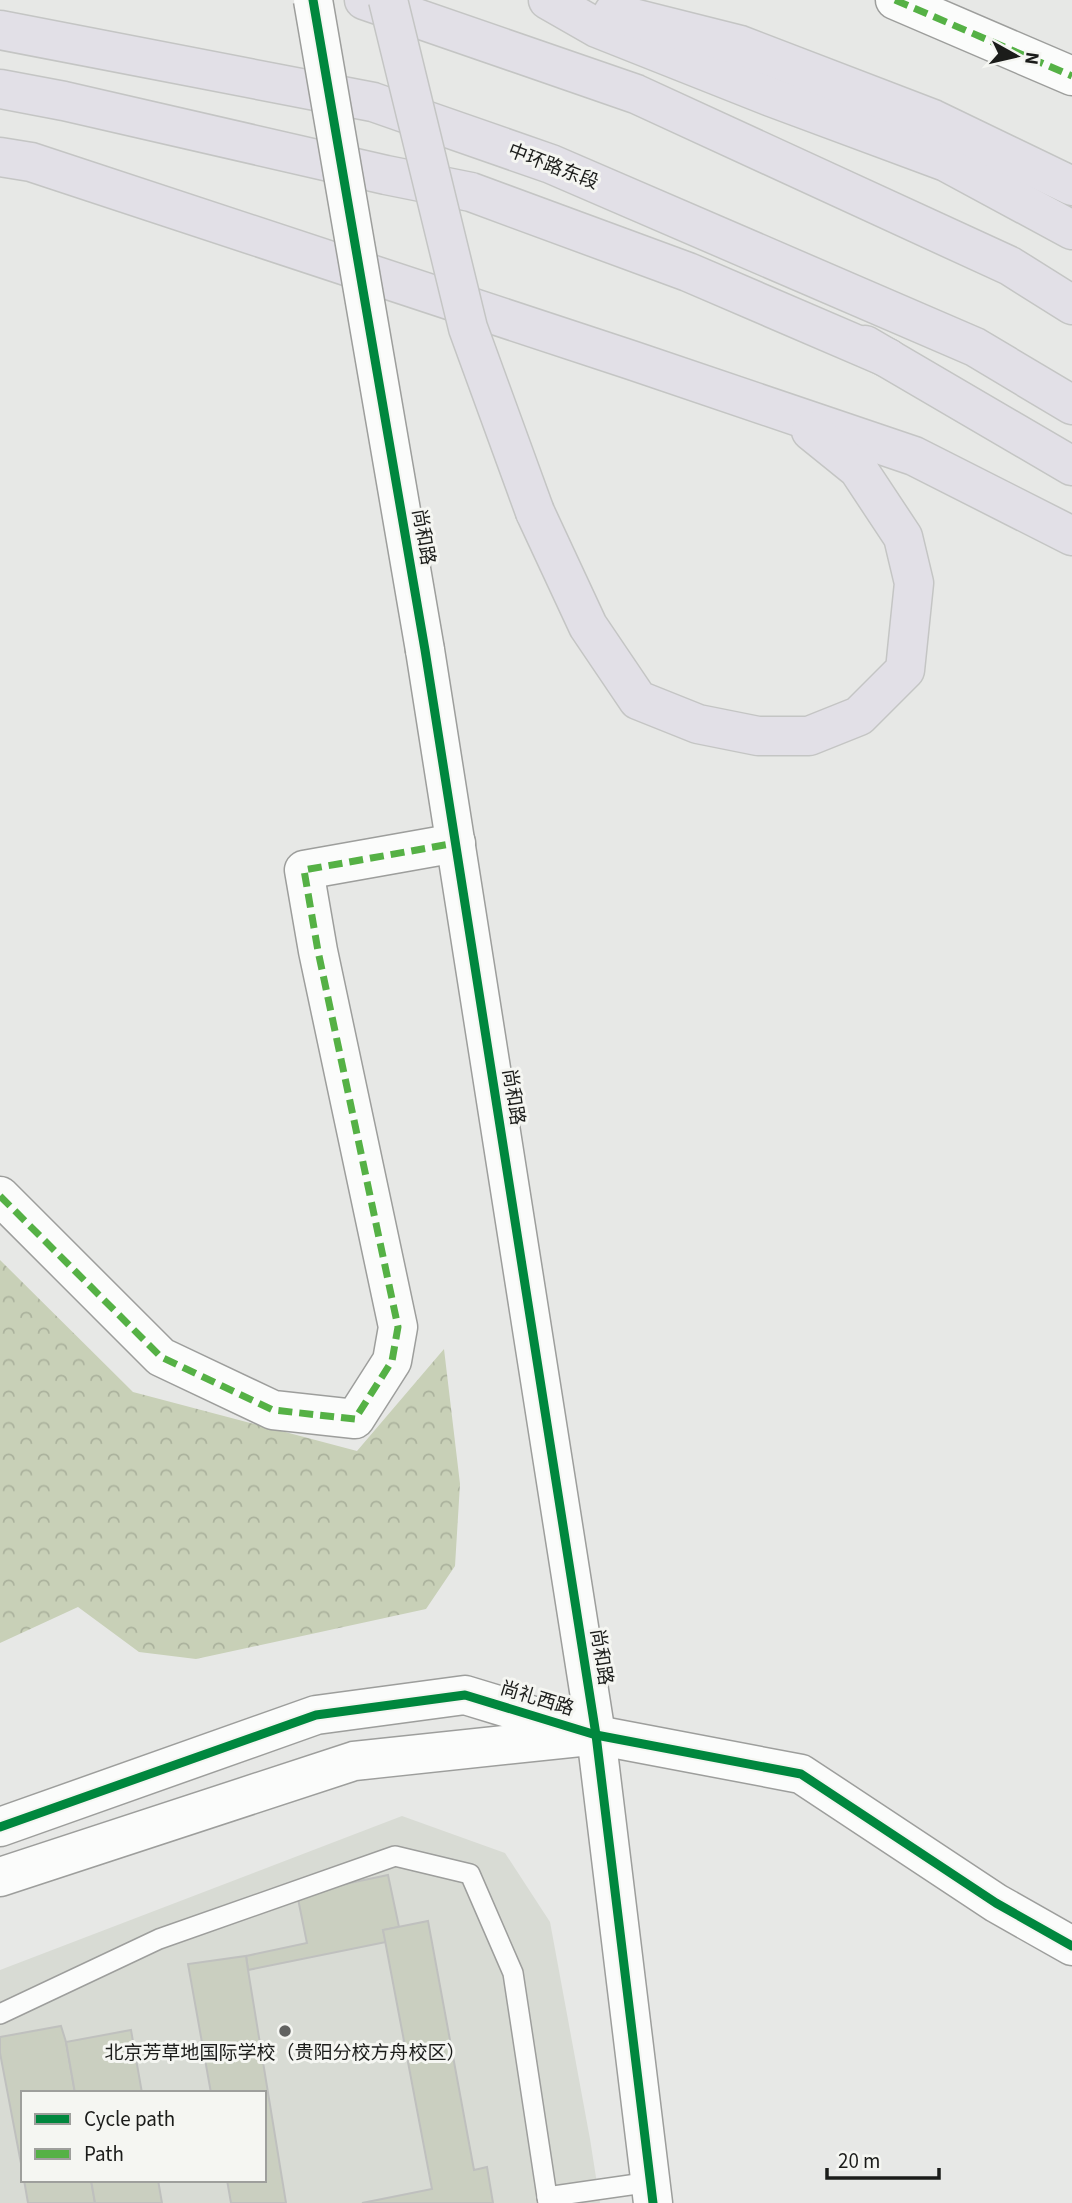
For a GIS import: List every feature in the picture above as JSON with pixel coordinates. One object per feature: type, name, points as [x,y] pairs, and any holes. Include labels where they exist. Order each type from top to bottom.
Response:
[{"type":"highway","points":[[364,0],[636,94],[1010,266],[1072,305]]},
{"type":"highway","points":[[388,0],[468,328],[536,512],[588,626],[638,700],[698,724],[758,736],[810,736],[859,716],[905,670],[914,583],[903,537],[858,469],[790,414]]},
{"type":"highway","points":[[548,0],[597,29],[946,162],[1072,230]]},
{"type":"highway","points":[[562,0],[740,45],[933,118],[1072,186]]},
{"type":"highway","name":"中环路东段","points":[[0,30],[373,102],[551,164],[975,347],[1072,405]]},
{"type":"highway","points":[[0,89],[471,192],[688,272],[888,358]]},
{"type":"highway","points":[[0,157],[31,162],[914,456],[1072,536]]},
{"type":"highway","points":[[551,164],[1072,466]]},
{"type":"street","name":"尚和路","points":[[313,0],[425,650],[596,1735],[652,2193]]},
{"type":"street","points":[[894,0],[1072,76]]},
{"type":"street","points":[[0,1196],[161,1357],[273,1410],[355,1419],[392,1361],[398,1327],[318,951],[304,870],[456,844]]},
{"type":"street","name":"尚礼西路","points":[[0,1827],[316,1714],[465,1695],[596,1735],[800,1774],[996,1903],[1072,1946]]},
{"type":"street","name":"尚礼西路","points":[[0,1877],[354,1761],[596,1735]]},
{"type":"lane","points":[[0,2014],[159,1939],[395,1856],[470,1874],[513,1973],[547,2200],[652,2193]]},
{"type":"shaded area","name":"北京芳草地国际学校（贵阳分校方舟校区）","points":[[402,1816],[505,1853],[550,1922],[600,2203],[0,2203],[0,1970]]},
{"type":"green space","points":[[0,1260],[133,1392],[357,1451],[444,1349],[460,1484],[455,1566],[426,1609],[196,1659],[139,1652],[78,1607],[0,1643]]},
{"type":"building","points":[[388,1875],[399,1927],[383,1930],[386,1942],[248,1970],[246,1956],[307,1943],[297,1894]]},
{"type":"building","points":[[428,1921],[474,2170],[487,2167],[493,2203],[362,2203],[432,2189],[383,1930]]},
{"type":"building","points":[[246,1956],[286,2203],[231,2203],[227,2182],[266,2182],[266,2091],[211,2091],[188,1964]]},
{"type":"building","points":[[61,2026],[75,2091],[21,2091],[21,2163],[0,2053],[0,2037]]},
{"type":"building","points":[[131,2030],[142,2091],[75,2091],[66,2042]]},
{"type":"building","points":[[24,2182],[91,2182],[95,2203],[28,2203]]},
{"type":"building","points":[[91,2182],[158,2182],[162,2203],[95,2203]]},
{"type":"marked path","points":[[895,0],[1072,76]]},
{"type":"marked path","points":[[0,1196],[161,1357],[273,1410],[355,1419],[392,1361],[398,1327],[318,951],[304,870],[456,843]]},
{"type":"cycle path","points":[[313,0],[425,650],[596,1735],[653,2203]]},
{"type":"cycle path","points":[[0,1827],[316,1715],[465,1695],[596,1735],[801,1774],[996,1903],[1072,1946]]},
{"type":"place","name":"北京芳草地国际学校（贵阳分校方舟校区）","points":[[285,2031]]}]
